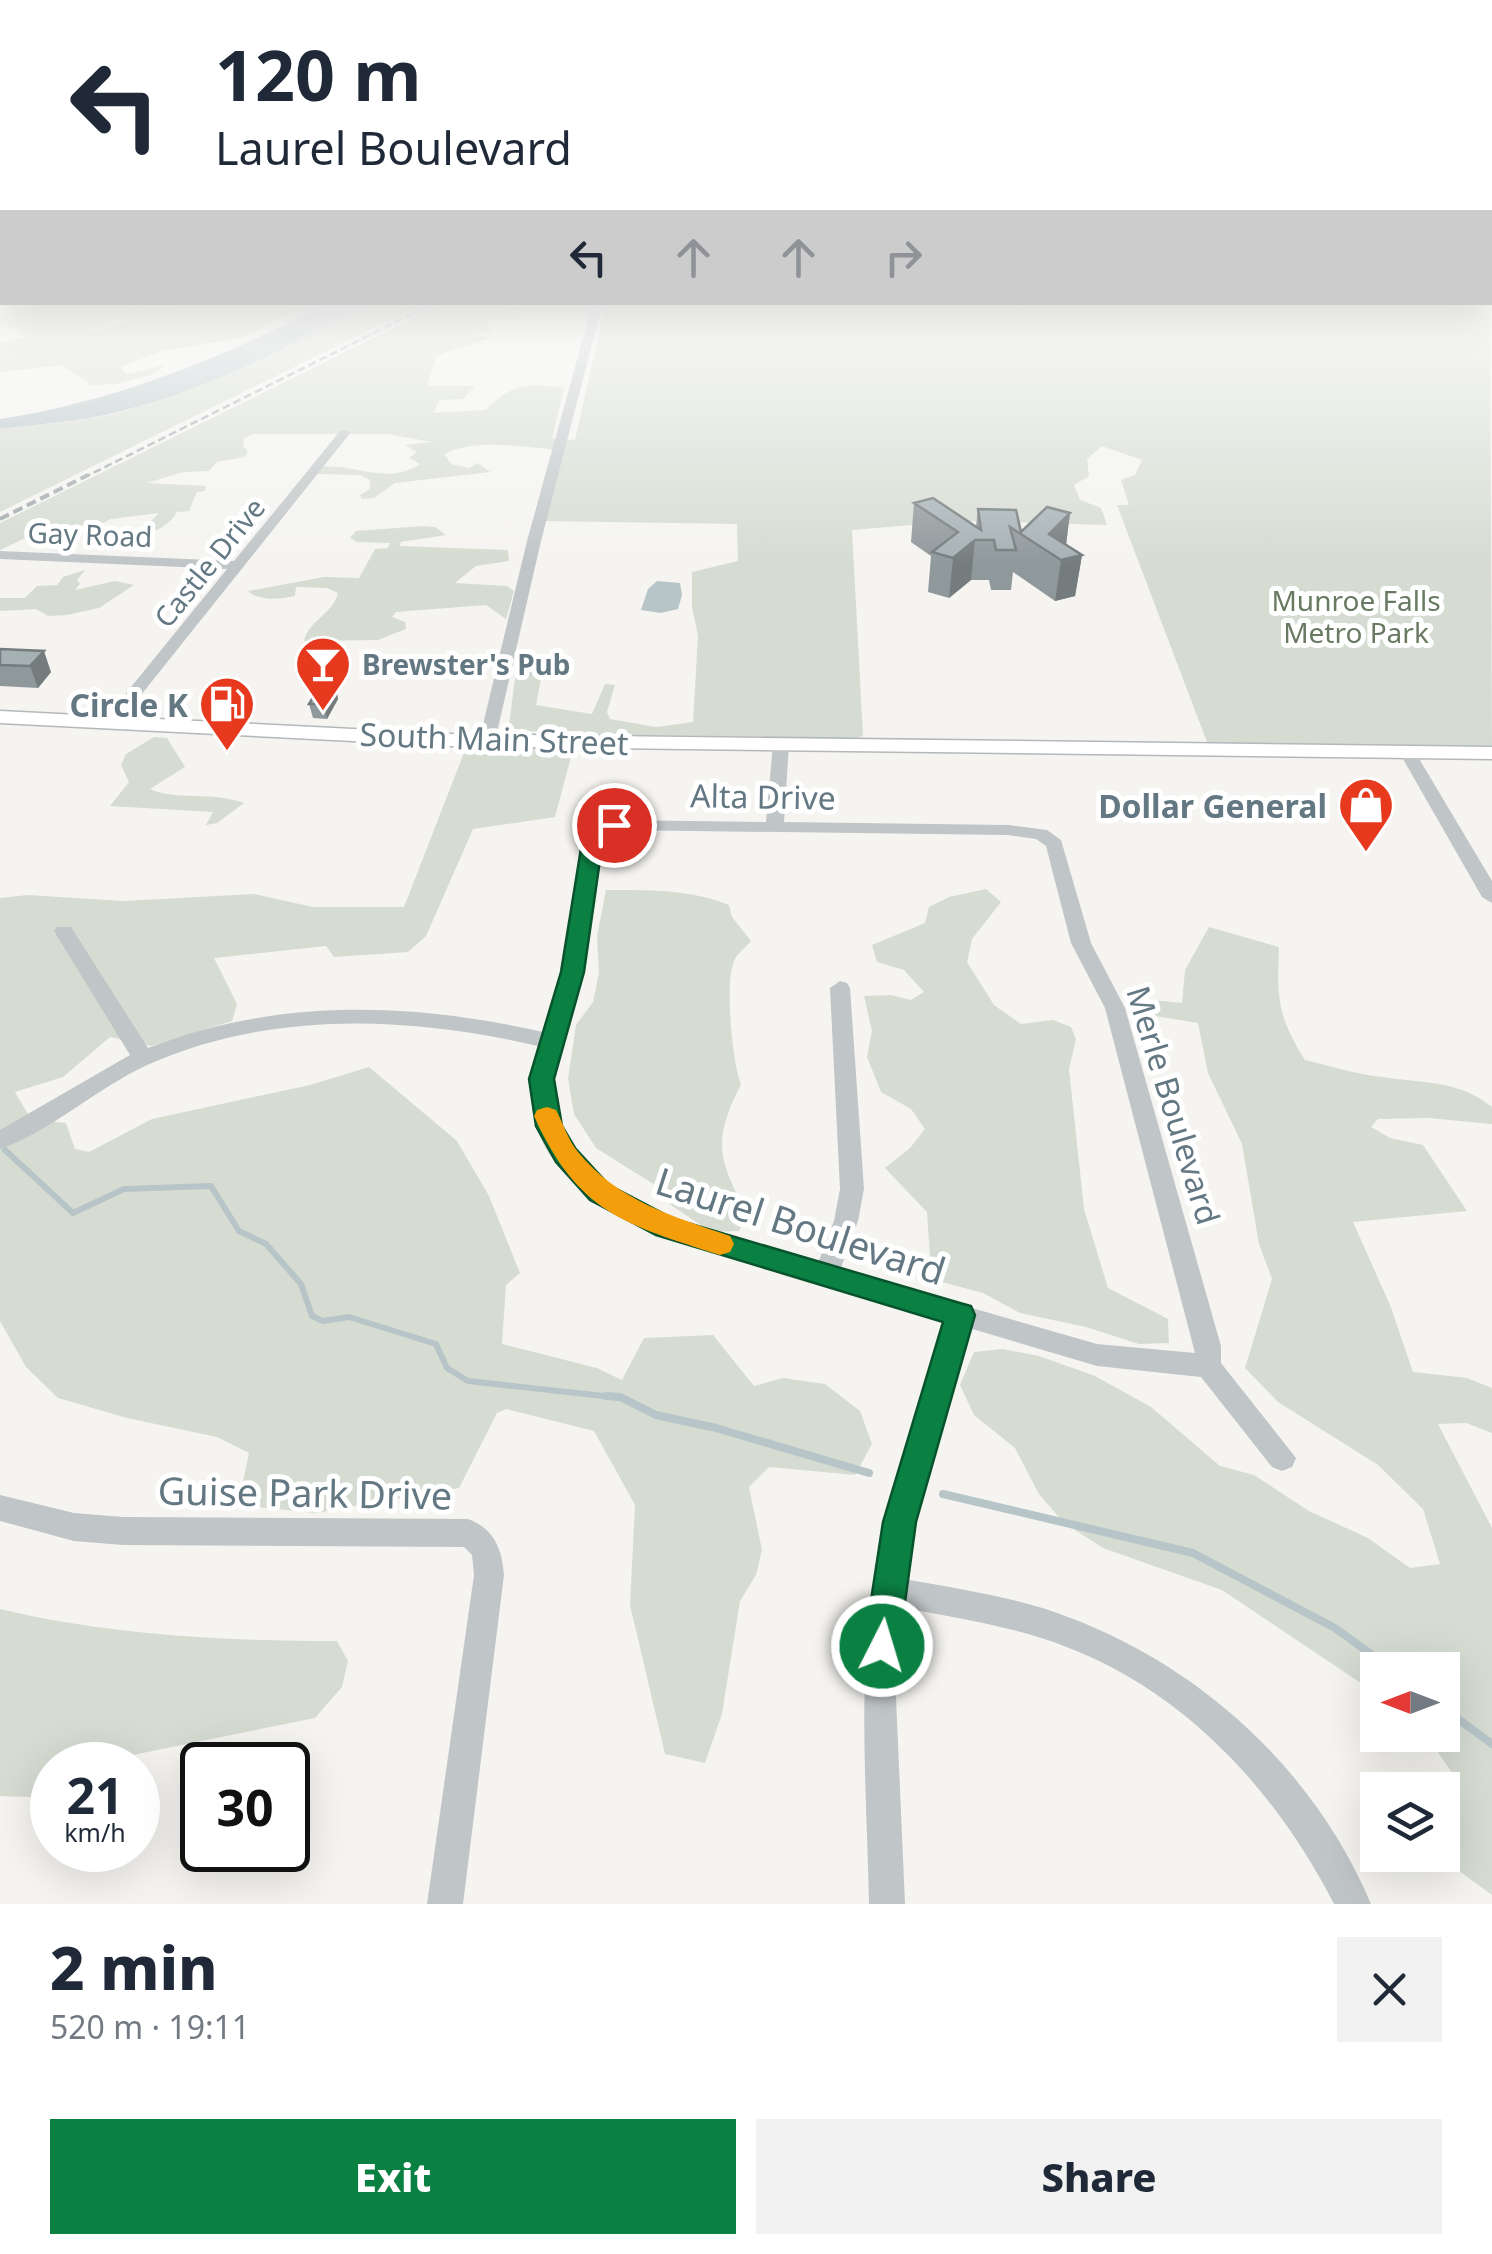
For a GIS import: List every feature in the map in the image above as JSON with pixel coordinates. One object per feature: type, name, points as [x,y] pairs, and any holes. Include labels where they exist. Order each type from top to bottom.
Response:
[{"type":"main road","name":"South Main Street","points":[[0,717],[487,741],[1492,752]]},
{"type":"street","points":[[487,741],[575,388]]},
{"type":"street","name":"Castle Drive","points":[[111,722],[345,432]]},
{"type":"street","name":"Gay Road","points":[[0,555],[238,565]]},
{"type":"street","points":[[775,826],[781,744]]},
{"type":"street","points":[[1407,752],[1492,897]]},
{"type":"street","name":"Alta Drive","points":[[588,866],[593,836],[614,825],[966,830]]},
{"type":"street","name":"Merle Boulevard","points":[[966,830],[1031,832],[1055,844],[1081,943],[1115,1008],[1208,1346],[1208,1366],[1282,1458]]},
{"type":"street","name":"Laurel Boulevard","points":[[588,866],[572,972],[542,1079],[549,1126],[565,1155],[600,1192],[666,1228],[1098,1355],[1208,1366]]},
{"type":"street","points":[[64,931],[143,1058]]},
{"type":"street","points":[[826,1276],[846,1221],[852,1189],[840,988]]},
{"type":"street","points":[[0,1140],[143,1058],[240,1028],[330,1018],[450,1019],[550,1041]]},
{"type":"street","points":[[887,1904],[879,1675],[887,1590],[899,1522],[960,1315]]},
{"type":"street","name":"Guise Park Drive","points":[[0,1508],[74,1527],[123,1531],[468,1533],[480,1540],[488,1551],[489,1575],[445,1904]]},
{"type":"street","points":[[887,1590],[1064,1630],[1122,1655],[1162,1680],[1206,1712],[1252,1756],[1303,1818],[1353,1904]]},
{"type":"green space","points":[[190,388],[252,388],[0,512],[0,429],[91,418],[144,405]]},
{"type":"green space","name":"Munroe Falls Metro Park","points":[[273,388],[473,388],[463,399],[440,400],[433,413],[486,410],[504,394],[519,388],[564,388],[552,439],[575,440],[587,388],[1490,388],[1492,752],[1210,750],[1117,505],[1129,505],[1121,480],[1135,475],[1142,460],[1102,446],[1087,459],[1089,476],[1074,485],[1080,500],[1101,508],[1107,525],[969,521],[931,507],[925,524],[852,530],[863,736],[855,738],[568,734],[517,730],[509,725],[516,671],[526,666],[542,673],[536,705],[592,714],[605,684],[615,685],[607,712],[610,719],[656,727],[693,722],[698,636],[692,607],[692,572],[738,561],[737,524],[544,521],[562,450],[502,445],[457,449],[444,454],[451,464],[469,468],[478,463],[490,472],[395,483],[374,498],[362,499],[360,495],[370,489],[370,480],[360,475],[317,474],[320,467],[395,473],[420,464],[409,458],[417,452],[405,445],[432,442],[387,434],[253,434],[244,438],[243,446],[248,451],[245,457],[217,462],[209,471],[183,472],[147,483],[206,486],[205,491],[197,492],[189,511],[177,512],[154,531],[138,534],[159,513],[111,519],[97,526],[53,525],[0,550],[0,523]]},
{"type":"green space","points":[[435,527],[446,535],[401,542],[400,546],[508,550],[509,561],[476,566],[455,583],[507,586],[514,591],[506,619],[486,605],[396,612],[392,617],[405,622],[406,629],[378,640],[304,641],[338,593],[327,588],[296,587],[295,596],[270,599],[248,591],[324,577],[359,578],[375,549],[388,548],[390,543],[357,542],[350,538],[356,531]]},
{"type":"green space","points":[[85,570],[75,590],[115,581],[134,585],[99,608],[67,615],[48,616],[36,609],[0,611],[0,598],[25,598],[37,586],[57,585],[63,577]]},
{"type":"green space","points":[[154,737],[167,738],[185,767],[150,789],[244,803],[217,823],[206,825],[213,812],[110,806],[129,782],[121,765],[126,754]]},
{"type":"green space","points":[[469,740],[575,742],[555,817],[473,829],[426,936],[408,952],[334,957],[326,946],[214,958],[237,1004],[232,1021],[151,1046],[110,1037],[63,1077],[15,1092],[32,1121],[0,1140],[0,898],[28,895],[123,901],[254,894],[313,907],[404,907]]},
{"type":"green space","points":[[986,889],[1001,902],[972,939],[967,962],[994,1005],[1021,1024],[1053,1020],[1071,1027],[1076,1039],[1069,1069],[1084,1209],[1108,1288],[1168,1319],[1169,1343],[1139,1344],[1086,1327],[1020,1313],[983,1293],[942,1282],[930,1257],[927,1212],[885,1168],[910,1148],[925,1129],[911,1109],[881,1092],[867,1057],[872,1031],[864,996],[891,995],[911,1000],[924,992],[904,970],[877,962],[872,945],[925,923],[929,907],[949,897]]},
{"type":"green space","points":[[606,890],[668,892],[729,905],[732,917],[751,941],[736,957],[732,969],[731,1020],[741,1084],[726,1121],[722,1150],[747,1214],[739,1231],[711,1232],[668,1203],[655,1185],[596,1148],[574,1114],[568,1079],[576,1025],[593,1002],[599,973],[597,936]]},
{"type":"green space","points":[[1209,927],[1279,947],[1281,1006],[1305,1060],[1363,1074],[1453,1087],[1492,1107],[1492,1124],[1428,1118],[1378,1119],[1371,1127],[1390,1138],[1423,1145],[1467,1211],[1353,1222],[1390,1305],[1413,1372],[1467,1378],[1492,1388],[1492,1433],[1466,1423],[1438,1424],[1492,1528],[1492,1895],[1460,1872],[1460,1772],[1451,1772],[1438,1752],[1460,1752],[1460,1652],[1360,1652],[1360,1683],[1222,1590],[1103,1548],[1064,1523],[1039,1494],[1015,1448],[974,1415],[960,1385],[974,1352],[1003,1349],[1039,1356],[1095,1376],[1151,1407],[1220,1466],[1254,1475],[1309,1511],[1368,1538],[1410,1568],[1440,1564],[1423,1509],[1378,1465],[1278,1402],[1245,1368],[1272,1279],[1259,1244],[1242,1144],[1208,1073],[1198,1023],[1142,1014],[1131,998],[1182,1003],[1185,970]]},
{"type":"green space","points":[[369,1067],[457,1141],[489,1196],[520,1273],[506,1285],[502,1344],[597,1368],[622,1380],[644,1338],[713,1335],[754,1386],[783,1378],[825,1384],[860,1411],[872,1444],[855,1475],[769,1467],[749,1487],[762,1550],[756,1575],[740,1601],[722,1714],[705,1763],[665,1754],[630,1605],[635,1505],[594,1431],[506,1409],[497,1413],[459,1488],[316,1513],[238,1505],[249,1453],[217,1437],[58,1398],[26,1367],[0,1321],[0,1147],[45,1121],[66,1123],[75,1149],[89,1152],[152,1119],[310,1085]]},
{"type":"green space","points":[[0,1609],[83,1625],[167,1635],[337,1641],[348,1661],[342,1687],[315,1718],[180,1742],[180,1745],[160,1749],[160,1742],[30,1742],[30,1797],[0,1796]]},
{"type":"shaded area","points":[[193,388],[100,416],[0,429],[0,419],[128,389]]},
{"type":"shaded area","points":[[657,581],[680,583],[678,609],[661,613],[641,610],[648,589]]},
{"type":"building","points":[[933,498],[981,530],[978,509],[1016,510],[1021,532],[1047,507],[1070,513],[1049,534],[1082,555],[1061,560],[1010,527],[1016,550],[996,550],[994,540],[975,540],[953,558],[932,552],[958,532],[914,503]]},
{"type":"building","points":[[0,649],[44,651],[30,666],[0,665]]},
{"type":"building","points":[[321,684],[336,685],[324,704],[309,704]]},
{"type":"waterway","points":[[5,1150],[73,1213],[124,1189],[211,1186],[239,1231],[266,1244],[301,1284],[312,1316],[323,1321],[349,1317],[436,1344],[447,1368],[468,1381],[622,1398]]},
{"type":"waterway","points":[[606,1396],[622,1398]]},
{"type":"waterway","points":[[622,1398],[656,1415],[716,1428],[869,1473]]},
{"type":"waterway","points":[[943,1494],[1193,1553],[1335,1628],[1368,1652]]},
{"type":"waterway","points":[[1460,1720],[1492,1744]]},
{"type":"railway","points":[[83,478],[264,388]]},
{"type":"railway","points":[[0,519],[88,475]]},
{"type":"slow traffic","points":[[547,1116],[565,1155],[600,1192],[638,1216],[720,1244]]},
{"type":"place","name":"Brewster's Pub","points":[[323,713]]},
{"type":"place","name":"Circle K","points":[[227,753]]},
{"type":"place","name":"Dollar General","points":[[1366,854]]},
{"type":"route","points":[[614,825],[593,836],[572,972],[542,1079],[549,1126],[565,1155],[600,1192],[623,1208],[666,1228],[960,1315],[899,1522],[882,1646]]}]
